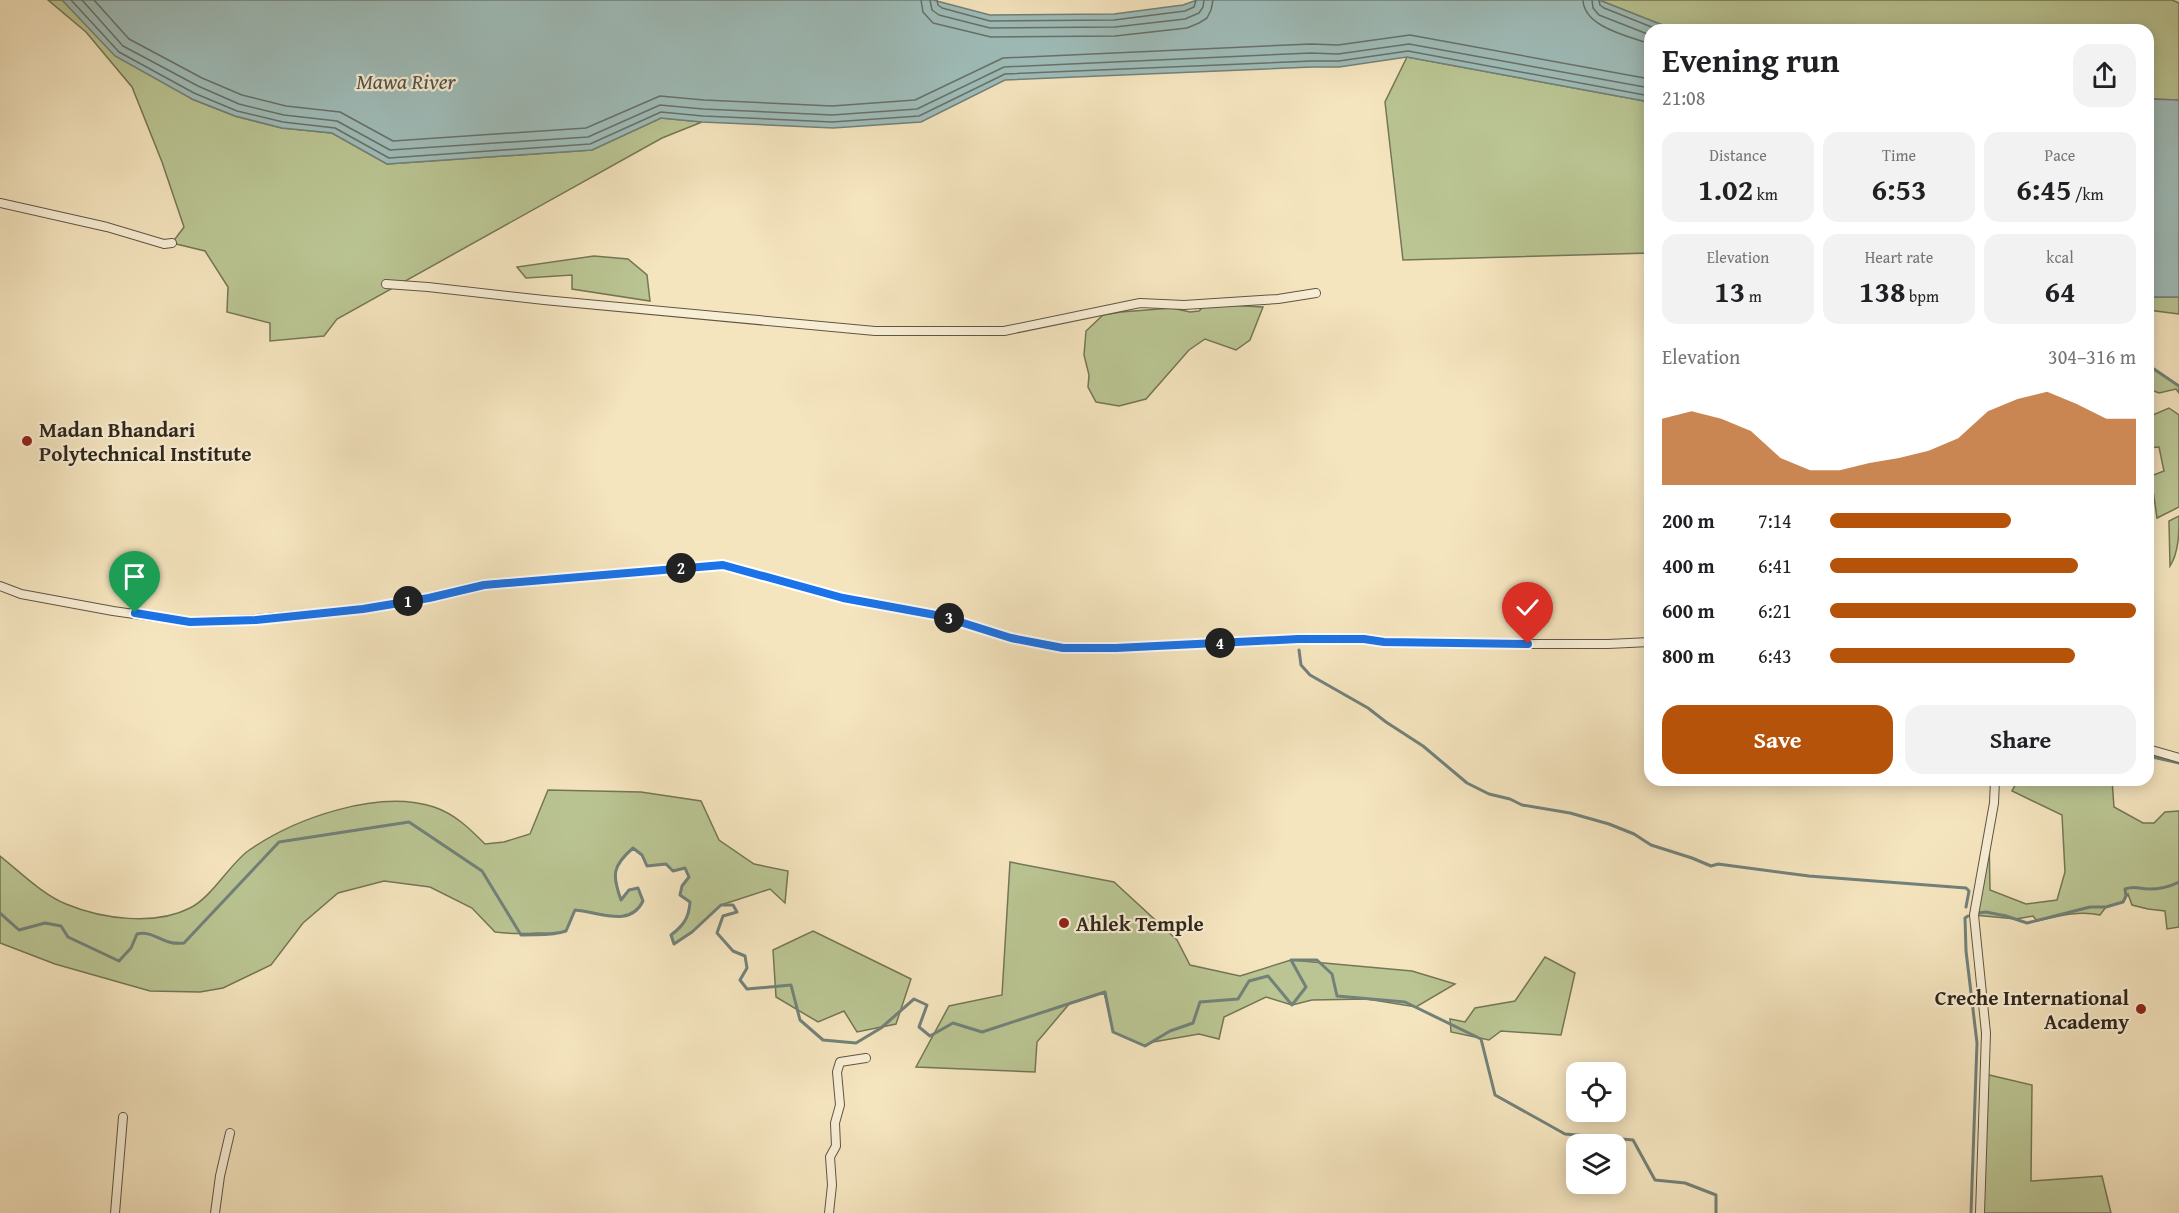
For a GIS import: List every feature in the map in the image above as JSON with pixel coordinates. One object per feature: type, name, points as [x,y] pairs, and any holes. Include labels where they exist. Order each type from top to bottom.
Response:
[{"type":"street","points":[[0,203],[107,227],[164,244],[172,243]]},
{"type":"street","points":[[386,284],[875,332],[1004,331],[1140,303],[1184,306],[1316,293]]},
{"type":"street","points":[[0,586],[21,594],[190,622],[256,620],[363,609],[429,598],[484,585],[723,565],[843,598],[941,616],[1011,638],[1063,648],[1116,648],[1298,639],[1365,639],[1384,642],[1470,644],[1644,642]]},
{"type":"street","points":[[2154,752],[2179,758]]},
{"type":"street","points":[[1980,1213],[1986,1033],[1974,915],[1994,803],[1995,786]]},
{"type":"street","points":[[829,1213],[832,1185],[830,1157],[836,1146],[835,1123],[840,1105],[837,1072],[840,1062],[866,1058]]},
{"type":"street","points":[[115,1213],[123,1117]]},
{"type":"street","points":[[215,1213],[220,1176],[230,1133]]},
{"type":"green space","points":[[48,0],[62,0],[192,99],[235,116],[282,128],[332,133],[387,164],[592,150],[661,118],[702,122],[662,138],[337,319],[324,336],[270,341],[270,323],[227,312],[228,287],[205,251],[172,243],[184,227],[162,162],[132,87],[86,32]]},
{"type":"green space","points":[[1599,0],[2172,0],[2179,3],[2179,100],[2154,99],[2154,24],[1660,24]]},
{"type":"green space","points":[[1407,57],[1644,101],[1644,253],[1403,260],[1385,102]]},
{"type":"green space","points":[[594,256],[628,259],[647,275],[650,301],[572,289],[572,275],[526,278],[517,267]]},
{"type":"green space","points":[[2154,297],[2179,297],[2179,314],[2154,311]]},
{"type":"green space","points":[[1206,304],[1263,307],[1250,340],[1236,350],[1205,339],[1189,350],[1146,399],[1119,406],[1096,402],[1088,387],[1089,375],[1084,355],[1086,331],[1103,315],[1172,308],[1190,312],[1199,311]]},
{"type":"green space","points":[[2154,369],[2179,386],[2179,393],[2176,389],[2159,393],[2154,391]]},
{"type":"green space","points":[[2169,408],[2179,415],[2179,507],[2157,518],[2154,475],[2164,471],[2159,447],[2154,447],[2154,415]]},
{"type":"green space","points":[[2179,516],[2177,549],[2170,566],[2169,521]]},
{"type":"green space","points":[[2015,786],[2112,786],[2114,807],[2143,823],[2154,823],[2165,812],[2179,811],[2179,927],[2167,929],[2165,911],[2132,905],[2128,894],[2123,902],[2106,907],[2100,915],[2076,913],[2037,921],[2033,916],[2016,919],[1974,915],[1989,834],[1990,890],[2026,904],[2057,900],[2065,872],[2062,815],[2012,791]]},
{"type":"green space","points":[[548,790],[641,792],[701,801],[719,840],[754,864],[788,871],[785,903],[770,889],[721,905],[692,932],[674,944],[671,935],[682,925],[689,913],[690,902],[680,895],[682,886],[689,877],[685,868],[673,871],[666,864],[647,866],[642,855],[633,848],[621,860],[616,871],[616,883],[621,899],[629,890],[638,888],[643,901],[630,914],[614,916],[575,910],[566,931],[522,934],[495,932],[472,908],[430,887],[384,881],[338,893],[303,923],[271,965],[223,988],[200,992],[150,991],[55,964],[0,943],[0,856],[40,889],[66,904],[112,917],[145,919],[176,914],[190,908],[205,897],[248,851],[267,839],[313,818],[363,804],[412,802],[434,807],[449,814],[485,844],[504,842],[530,834]]},
{"type":"green space","points":[[1010,862],[1114,882],[1177,940],[1190,965],[1240,976],[1291,960],[1412,971],[1455,984],[1416,1007],[1367,999],[1312,1000],[1292,1005],[1266,997],[1224,1017],[1219,1039],[1199,1034],[1153,1042],[1145,1046],[1113,1032],[1104,992],[1070,1003],[1037,1042],[1035,1072],[916,1067],[949,1006],[1002,995]]},
{"type":"green space","points":[[813,931],[911,979],[896,1024],[857,1032],[844,1011],[818,1022],[776,997],[773,950]]},
{"type":"green space","points":[[1545,957],[1575,973],[1561,1035],[1501,1031],[1489,1040],[1451,1032],[1450,1019],[1465,1022],[1475,1008],[1515,1001]]},
{"type":"green space","points":[[1985,1074],[2032,1085],[2031,1181],[2102,1176],[2111,1213],[1980,1213]]},
{"type":"water","name":"Mawa River","points":[[62,0],[933,0],[990,15],[1114,14],[1183,5],[1197,0],[1599,0],[1660,24],[1644,24],[1644,101],[1407,57],[1339,67],[1005,80],[921,122],[833,128],[661,118],[592,150],[387,164],[332,133],[282,128],[235,116],[192,99],[115,56]]},
{"type":"water","points":[[2154,99],[2179,100],[2179,297],[2154,297]]},
{"type":"waterway","points":[[2154,369],[2179,386]]},
{"type":"waterway","points":[[1299,650],[1301,665],[1310,675],[1368,708],[1423,746],[1467,783],[1489,794],[1510,799],[1522,805],[1570,813],[1609,824],[1634,834],[1651,845],[1711,866],[1718,864],[1809,876],[1966,888],[1969,891],[1966,907]]},
{"type":"waterway","points":[[2154,757],[2179,763]]},
{"type":"waterway","points":[[0,913],[19,930],[45,923],[61,926],[68,937],[119,961],[131,948],[137,934],[149,934],[170,942],[184,943],[279,842],[409,822],[482,871],[521,935],[566,931],[575,910],[622,916],[637,909],[643,901],[638,888],[629,890],[621,900],[615,877],[621,860],[633,848],[642,855],[647,866],[666,864],[673,871],[685,868],[689,877],[682,886],[680,895],[690,902],[685,921],[671,935],[674,944],[692,932],[721,905],[733,905],[737,912],[723,916],[717,933],[733,951],[745,956],[747,968],[740,980],[747,989],[791,985],[800,1020],[823,1040],[856,1043],[881,1028],[914,999],[927,1005],[919,1027],[930,1036],[953,1023],[982,1032],[1105,992],[1113,1032],[1145,1046],[1170,1031],[1193,1023],[1200,1002],[1238,999],[1249,981],[1268,976],[1292,1005],[1306,987],[1291,960],[1317,960],[1332,974],[1337,996],[1405,1002],[1481,1039],[1495,1095],[1565,1134],[1633,1140],[1655,1180],[1685,1183],[1716,1195],[1716,1213]]},
{"type":"waterway","points":[[1978,913],[1986,912],[2006,916],[2027,923],[2090,907],[2106,907],[2123,902],[2126,896],[2125,889],[2135,887],[2157,889],[2179,882]]},
{"type":"waterway","points":[[1968,916],[1965,918],[1966,951],[1977,1043],[1971,1213]]},
{"type":"place","name":"Madan Bhandari Polytechnical Institute","points":[[27,441]]},
{"type":"place","name":"Ahlek Temple","points":[[1064,923]]},
{"type":"place","name":"Creche International Academy","points":[[2141,1009]]},
{"type":"route","points":[[135,613],[190,622],[228,619],[256,620],[363,609],[429,598],[484,585],[723,565],[843,598],[941,616],[1011,638],[1063,648],[1116,648],[1298,639],[1528,644]]}]
